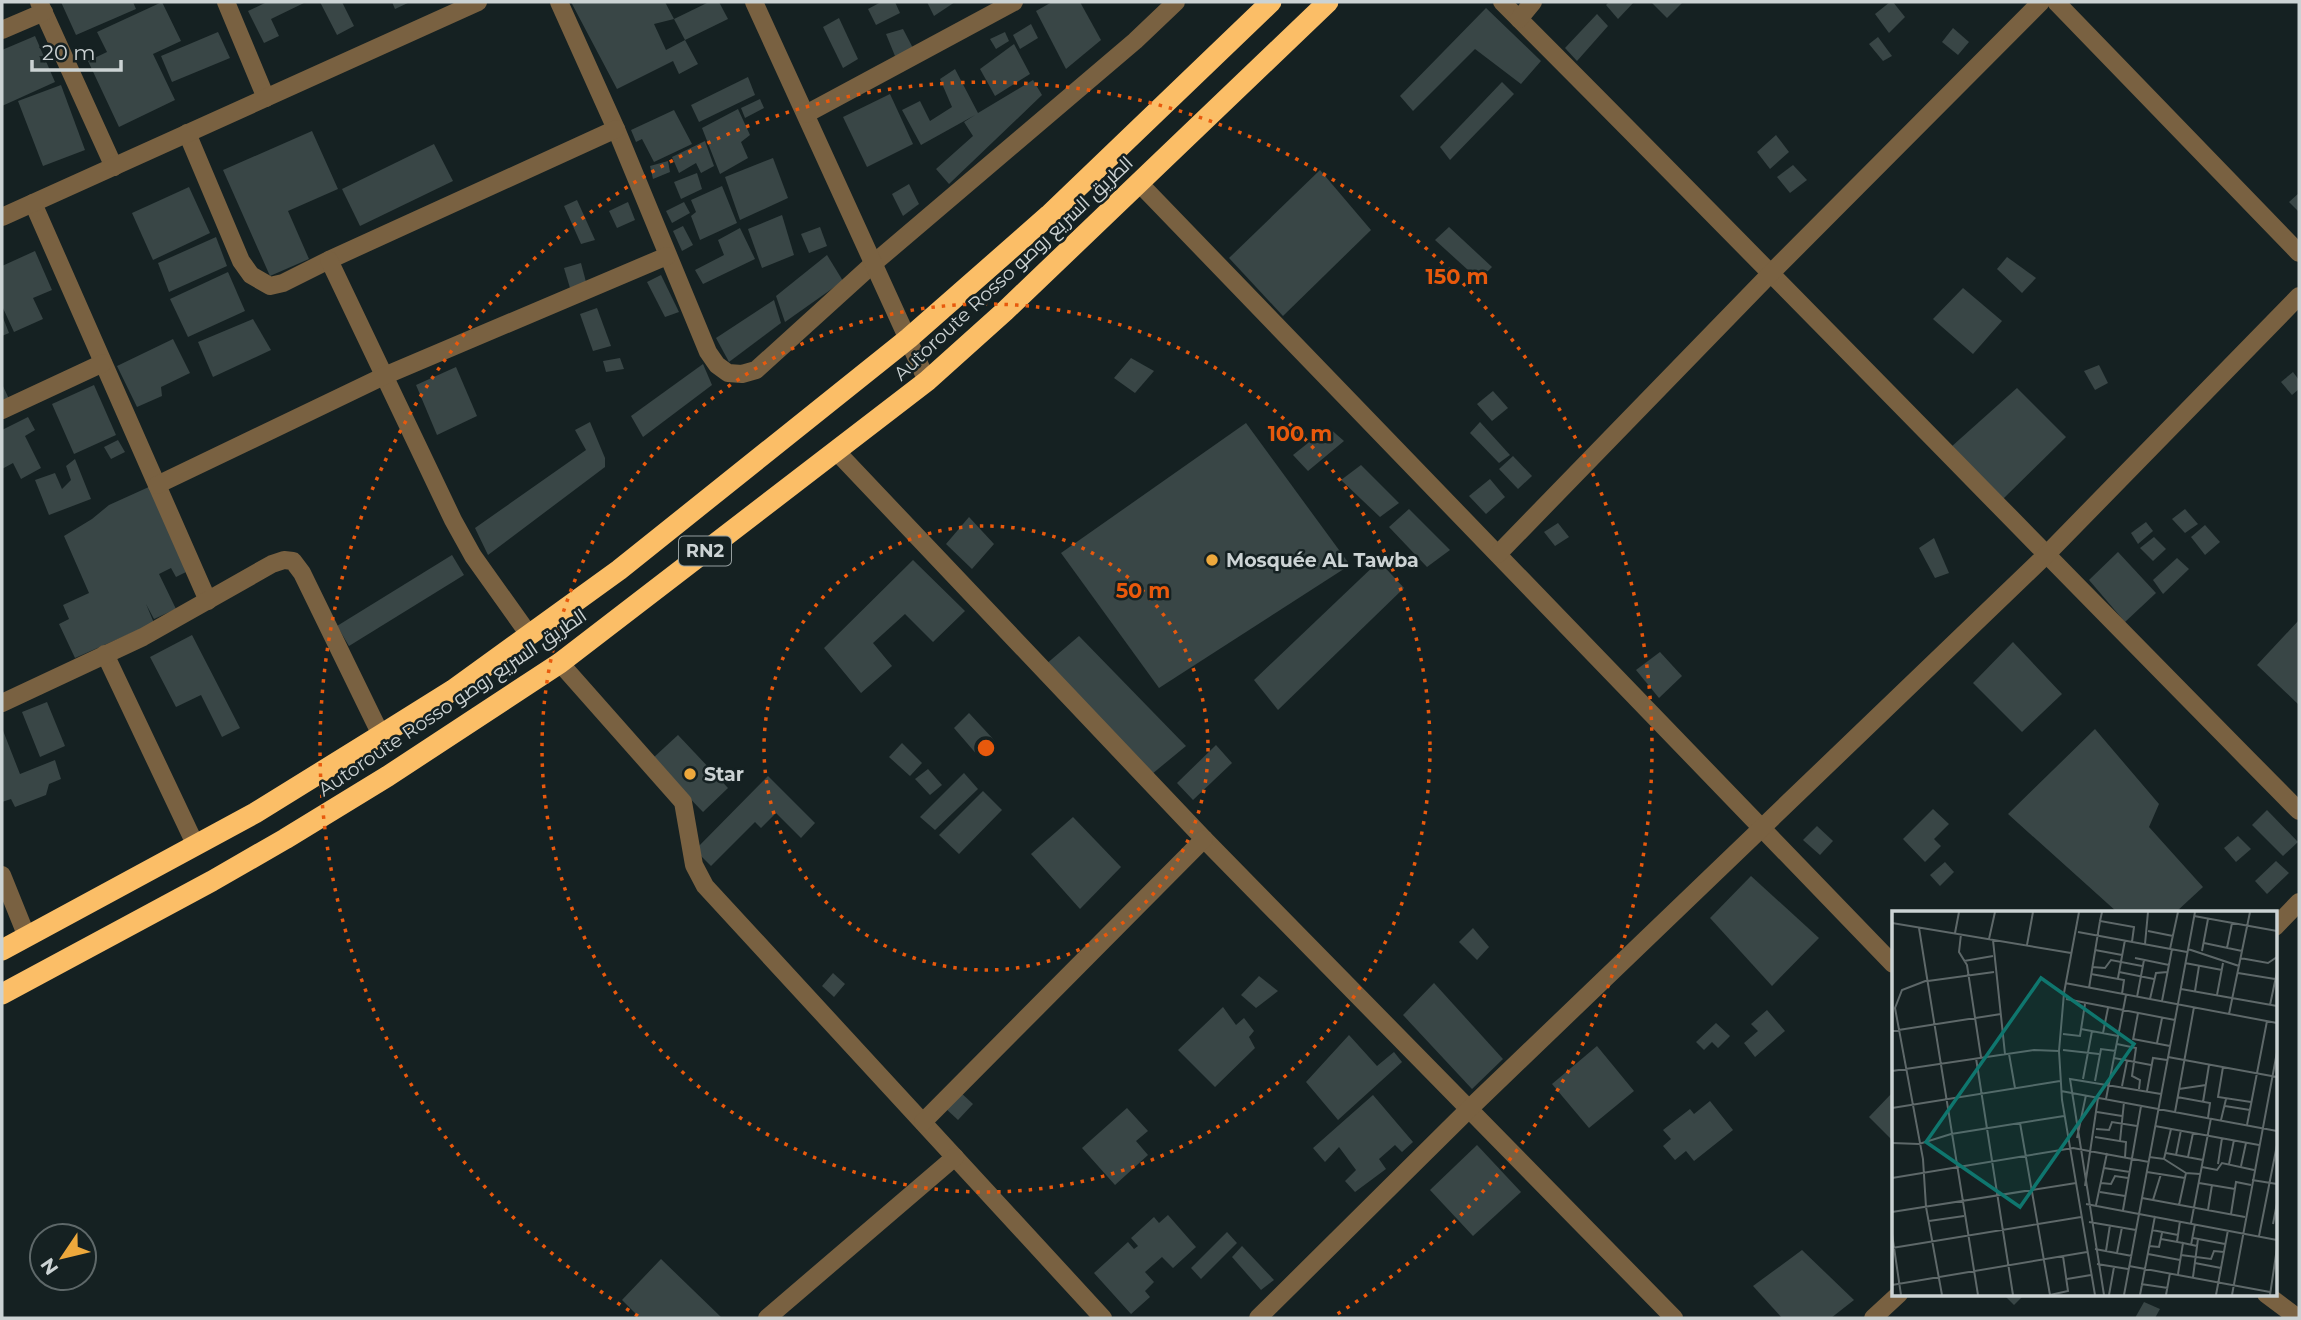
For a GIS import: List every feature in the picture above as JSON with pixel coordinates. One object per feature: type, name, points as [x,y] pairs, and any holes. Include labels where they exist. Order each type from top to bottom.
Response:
[{"type":"highway","name":"Autoroute Rosso الطريق السريع روصو","points":[[2,950],[256,813],[453,690],[619,570],[909,338],[1049,215],[1271,2]]},
{"type":"highway","name":"Autoroute Rosso الطريق السريع روصو","points":[[2,994],[285,839],[388,776],[560,663],[927,381],[1005,312],[1328,2]]},
{"type":"street","points":[[226,2],[266,98]]},
{"type":"street","points":[[2,218],[478,2]]},
{"type":"street","points":[[559,2],[616,129],[708,352],[717,365],[728,373],[742,374],[756,370],[777,353],[874,262],[1135,41],[1176,2]]},
{"type":"street","points":[[754,2],[927,381]]},
{"type":"street","points":[[806,114],[1014,2]]},
{"type":"street","points":[[1502,2],[1772,272],[2299,811]]},
{"type":"street","points":[[1519,19],[1533,2]]},
{"type":"street","points":[[1498,554],[1772,272],[2041,2]]},
{"type":"street","points":[[2056,2],[2299,253]]},
{"type":"street","points":[[2,30],[42,7],[114,167]]},
{"type":"street","points":[[187,133],[241,261],[251,275],[270,286],[283,284],[329,260],[616,129]]},
{"type":"street","points":[[1139,183],[1892,963]]},
{"type":"street","points":[[33,203],[208,601]]},
{"type":"street","points":[[157,485],[384,376],[667,256]]},
{"type":"street","points":[[329,260],[467,544],[530,636]]},
{"type":"street","points":[[1258,1318],[1468,1110],[2046,555],[2299,296]]},
{"type":"street","points":[[2,410],[103,363]]},
{"type":"street","points":[[836,451],[1204,839],[1674,1318]]},
{"type":"street","points":[[2,703],[143,637],[272,564],[284,560],[293,561],[302,573],[381,735]]},
{"type":"street","points":[[105,654],[196,846]]},
{"type":"street","points":[[560,663],[683,802],[694,865],[705,886],[1103,1318]]},
{"type":"street","points":[[923,1122],[1204,839]]},
{"type":"street","points":[[2,875],[27,937]]},
{"type":"street","points":[[2276,925],[2299,902]]},
{"type":"street","points":[[766,1318],[955,1157]]},
{"type":"street","points":[[1873,1318],[1897,1296]]},
{"type":"street","points":[[2269,1296],[2298,1318]]},
{"type":"building","points":[[61,2],[133,2],[136,9],[76,35]]},
{"type":"building","points":[[162,2],[181,41],[153,54],[175,100],[119,127],[88,61],[107,52],[97,32]]},
{"type":"building","points":[[267,2],[306,2],[271,19],[279,36],[264,43],[248,11]]},
{"type":"building","points":[[320,2],[342,2],[354,26],[337,35]]},
{"type":"building","points":[[392,2],[410,2],[395,9]]},
{"type":"building","points":[[571,2],[665,2],[674,19],[654,24],[666,50],[685,40],[698,64],[679,74],[673,61],[617,89]]},
{"type":"building","points":[[709,2],[719,2],[728,19],[685,40],[674,19]]},
{"type":"building","points":[[881,2],[895,2],[900,13],[876,25],[868,9]]},
{"type":"building","points":[[927,2],[955,2],[934,16]]},
{"type":"building","points":[[1052,2],[1080,2],[1101,40],[1066,69],[1036,11]]},
{"type":"building","points":[[1609,2],[1634,2],[1618,19],[1606,5]]},
{"type":"building","points":[[1651,2],[1683,2],[1667,18]]},
{"type":"building","points":[[1893,2],[1905,17],[1889,33],[1875,14]]},
{"type":"building","points":[[1486,8],[1541,61],[1521,84],[1475,49],[1413,111],[1400,96]]},
{"type":"building","points":[[1597,14],[1608,26],[1577,61],[1565,48]]},
{"type":"building","points":[[839,18],[858,59],[843,68],[823,27]]},
{"type":"building","points":[[1031,24],[1038,38],[1020,49],[1013,35]]},
{"type":"building","points":[[1953,28],[1969,42],[1958,55],[1942,42]]},
{"type":"building","points":[[903,29],[914,50],[895,56],[886,34]]},
{"type":"building","points":[[218,32],[230,58],[172,82],[161,56]]},
{"type":"building","points":[[1005,32],[1009,41],[996,49],[990,39]]},
{"type":"building","points":[[35,36],[55,82],[2,106],[2,50]]},
{"type":"building","points":[[1878,37],[1892,56],[1883,61],[1869,44]]},
{"type":"building","points":[[1014,44],[1030,74],[995,96],[980,69]]},
{"type":"building","points":[[955,69],[978,113],[1033,80],[1042,95],[949,184],[936,169],[973,136],[964,122],[975,115],[921,145],[902,110],[920,101],[930,121],[952,107],[940,79]]},
{"type":"building","points":[[748,77],[755,95],[699,122],[691,105]]},
{"type":"building","points":[[1502,82],[1514,94],[1450,160],[1440,147]]},
{"type":"building","points":[[61,85],[85,150],[43,166],[18,101]]},
{"type":"building","points":[[890,94],[913,144],[867,167],[843,117]]},
{"type":"building","points":[[760,99],[764,108],[745,118],[741,108]]},
{"type":"building","points":[[738,109],[750,135],[741,142],[748,158],[720,174],[702,128]]},
{"type":"building","points":[[674,110],[692,144],[654,162],[642,139],[636,142],[631,130]]},
{"type":"building","points":[[312,131],[338,189],[288,211],[309,259],[270,276],[223,170]]},
{"type":"building","points":[[1776,135],[1789,152],[1770,169],[1757,152]]},
{"type":"building","points":[[705,141],[714,166],[701,173],[696,163],[679,173],[672,157]]},
{"type":"building","points":[[434,144],[453,181],[360,226],[342,189]]},
{"type":"building","points":[[773,158],[788,198],[740,220],[725,177]]},
{"type":"building","points":[[668,161],[670,172],[653,179],[650,166]]},
{"type":"building","points":[[1793,165],[1807,180],[1790,193],[1777,177]]},
{"type":"building","points":[[1320,170],[1371,230],[1283,316],[1229,258]]},
{"type":"building","points":[[697,173],[702,189],[681,199],[674,182]]},
{"type":"building","points":[[909,184],[919,204],[903,216],[892,194]]},
{"type":"building","points":[[722,186],[737,223],[700,240],[691,216],[696,212],[691,200]]},
{"type":"building","points":[[189,187],[210,233],[153,260],[132,213]]},
{"type":"building","points":[[2299,193],[2299,212],[2289,202]]},
{"type":"building","points":[[577,200],[595,240],[581,244],[564,206]]},
{"type":"building","points":[[628,202],[635,220],[617,228],[609,211]]},
{"type":"building","points":[[684,202],[690,213],[672,223],[666,211]]},
{"type":"building","points":[[782,215],[794,255],[762,268],[748,229]]},
{"type":"building","points":[[683,226],[693,245],[682,251],[673,231]]},
{"type":"building","points":[[820,227],[827,246],[809,253],[801,234]]},
{"type":"building","points":[[1449,227],[1492,267],[1479,280],[1435,240]]},
{"type":"building","points":[[740,228],[755,259],[703,284],[695,270],[724,255],[718,240]]},
{"type":"building","points":[[216,237],[227,266],[169,292],[158,263]]},
{"type":"building","points":[[35,251],[52,290],[33,298],[43,319],[14,332],[2,306],[2,266]]},
{"type":"building","points":[[827,255],[843,281],[785,322],[776,296]]},
{"type":"building","points":[[2007,257],[2036,278],[2022,293],[1997,269]]},
{"type":"building","points":[[581,263],[586,282],[570,288],[564,268]]},
{"type":"building","points":[[228,272],[245,311],[188,337],[170,299]]},
{"type":"building","points":[[661,275],[679,312],[665,317],[647,282]]},
{"type":"building","points":[[1963,288],[2002,321],[1973,354],[1933,319]]},
{"type":"building","points":[[774,300],[781,323],[729,362],[716,338]]},
{"type":"building","points":[[597,308],[611,346],[593,351],[580,314]]},
{"type":"building","points":[[2,315],[9,333],[2,336]]},
{"type":"building","points":[[253,319],[271,350],[213,377],[198,342]]},
{"type":"building","points":[[173,339],[190,373],[161,387],[162,396],[137,407],[117,366]]},
{"type":"building","points":[[620,358],[624,369],[606,372],[603,361]]},
{"type":"building","points":[[1131,358],[1154,371],[1135,393],[1114,378]]},
{"type":"building","points":[[703,364],[712,385],[643,437],[631,416]]},
{"type":"building","points":[[2099,365],[2108,383],[2095,390],[2084,371]]},
{"type":"building","points":[[456,367],[477,416],[437,435],[416,385]]},
{"type":"building","points":[[2293,372],[2299,380],[2299,389],[2292,395],[2281,382]]},
{"type":"building","points":[[2,384],[9,399],[2,403]]},
{"type":"building","points":[[94,385],[116,435],[74,454],[52,404]]},
{"type":"building","points":[[2017,388],[2066,437],[2003,499],[1951,447]]},
{"type":"building","points":[[1493,391],[1508,408],[1492,421],[1477,404]]},
{"type":"building","points":[[28,417],[35,430],[25,436],[41,468],[21,479],[13,463],[2,469],[2,430]]},
{"type":"building","points":[[590,422],[605,458],[605,467],[488,555],[475,528],[586,450],[575,430]]},
{"type":"building","points":[[1480,422],[1510,455],[1499,463],[1470,433]]},
{"type":"building","points":[[1246,423],[1350,565],[1159,688],[1061,553]]},
{"type":"building","points":[[1328,427],[1344,441],[1308,471],[1293,455]]},
{"type":"building","points":[[118,440],[125,452],[111,459],[104,447]]},
{"type":"building","points":[[1513,456],[1532,476],[1518,489],[1499,469]]},
{"type":"building","points":[[75,459],[91,499],[49,515],[35,480],[55,473],[62,489],[71,480],[66,466]]},
{"type":"building","points":[[1361,465],[1399,503],[1380,517],[1341,480]]},
{"type":"building","points":[[1490,479],[1505,497],[1486,514],[1469,496]]},
{"type":"building","points":[[151,486],[186,572],[176,577],[171,568],[159,574],[176,609],[154,619],[146,604],[154,623],[75,658],[59,624],[69,619],[63,605],[89,593],[64,536],[109,505]]},
{"type":"building","points":[[1409,509],[1450,550],[1427,567],[1389,527]]},
{"type":"building","points":[[2185,509],[2198,524],[2185,533],[2172,519]]},
{"type":"building","points":[[969,517],[994,544],[972,569],[946,544]]},
{"type":"building","points":[[2146,522],[2153,531],[2138,544],[2131,533]]},
{"type":"building","points":[[1558,523],[1569,537],[1555,546],[1544,532]]},
{"type":"building","points":[[2205,525],[2220,542],[2205,555],[2191,537]]},
{"type":"building","points":[[2154,537],[2166,549],[2153,561],[2140,548]]},
{"type":"building","points":[[1934,538],[1949,573],[1935,578],[1919,548]]},
{"type":"building","points":[[2118,552],[2156,593],[2125,622],[2089,580]]},
{"type":"building","points":[[452,555],[464,575],[349,646],[337,626]]},
{"type":"building","points":[[2177,558],[2189,569],[2163,594],[2153,580]]},
{"type":"building","points":[[913,560],[965,611],[933,642],[905,614],[873,643],[892,666],[861,693],[824,648]]},
{"type":"building","points":[[1379,561],[1404,588],[1278,710],[1254,680]]},
{"type":"building","points":[[2299,620],[2299,705],[2257,665]]},
{"type":"building","points":[[192,635],[240,728],[222,737],[201,695],[176,707],[150,657]]},
{"type":"building","points":[[1079,636],[1186,746],[1152,774],[1045,665]]},
{"type":"building","points":[[2013,642],[2062,694],[2022,732],[1973,683]]},
{"type":"building","points":[[1660,652],[1682,676],[1659,698],[1636,670]]},
{"type":"building","points":[[47,702],[65,746],[40,757],[22,712]]},
{"type":"building","points":[[969,713],[995,741],[979,757],[954,728]]},
{"type":"building","points":[[2,728],[20,774],[55,760],[61,779],[49,784],[46,795],[15,807],[11,799],[2,802]]},
{"type":"building","points":[[2095,729],[2159,804],[2149,827],[2203,887],[2177,911],[2116,911],[2008,814]]},
{"type":"building","name":"Star","points":[[678,735],[728,788],[703,812],[652,759]]},
{"type":"building","points":[[902,743],[922,763],[910,776],[889,757]]},
{"type":"building","points":[[1216,745],[1232,763],[1193,800],[1177,783]]},
{"type":"building","points":[[928,769],[942,785],[930,795],[915,779]]},
{"type":"building","points":[[964,773],[978,789],[935,830],[920,817]]},
{"type":"building","points":[[768,776],[815,823],[801,838],[776,813],[761,828],[755,822],[711,866],[695,850]]},
{"type":"building","points":[[983,791],[1002,810],[959,854],[939,835]]},
{"type":"building","points":[[1933,809],[1949,824],[1934,839],[1941,846],[1925,862],[1903,839]]},
{"type":"building","points":[[2267,810],[2298,842],[2283,856],[2252,825]]},
{"type":"building","points":[[1073,817],[1121,867],[1080,909],[1031,854]]},
{"type":"building","points":[[1817,826],[1833,841],[1820,855],[1803,840]]},
{"type":"building","points":[[2238,836],[2251,849],[2236,862],[2224,848]]},
{"type":"building","points":[[2276,861],[2289,873],[2267,894],[2255,881]]},
{"type":"building","points":[[1945,862],[1954,872],[1940,886],[1930,875]]},
{"type":"building","points":[[1751,876],[1819,938],[1772,986],[1710,918]]},
{"type":"building","points":[[1473,928],[1489,947],[1477,960],[1459,942]]},
{"type":"building","points":[[833,973],[845,984],[834,997],[822,986]]},
{"type":"building","points":[[1259,976],[1278,991],[1256,1008],[1241,995]]},
{"type":"building","points":[[1434,983],[1503,1059],[1472,1089],[1403,1015]]},
{"type":"building","points":[[1223,1007],[1236,1025],[1244,1018],[1254,1031],[1249,1037],[1255,1048],[1215,1087],[1178,1050]]},
{"type":"building","points":[[1767,1010],[1785,1031],[1755,1057],[1744,1043],[1758,1031],[1751,1024]]},
{"type":"building","points":[[1716,1023],[1730,1036],[1718,1048],[1712,1042],[1704,1050],[1696,1042]]},
{"type":"building","points":[[1349,1035],[1377,1066],[1394,1052],[1402,1062],[1338,1120],[1306,1082]]},
{"type":"building","points":[[1597,1046],[1634,1091],[1589,1128],[1552,1084]]},
{"type":"building","points":[[959,1091],[973,1104],[958,1120],[944,1107]]},
{"type":"building","points":[[1892,1093],[1892,1140],[1869,1117]]},
{"type":"building","points":[[1373,1095],[1413,1142],[1402,1152],[1395,1145],[1379,1159],[1386,1169],[1355,1192],[1345,1181],[1356,1170],[1339,1147],[1325,1162],[1313,1148]]},
{"type":"building","points":[[1710,1101],[1733,1130],[1694,1161],[1686,1151],[1675,1160],[1663,1146],[1671,1139],[1663,1130],[1690,1109],[1694,1114]]},
{"type":"building","points":[[1127,1108],[1148,1131],[1136,1141],[1148,1155],[1115,1185],[1082,1148]]},
{"type":"building","points":[[1477,1145],[1521,1192],[1473,1236],[1430,1190]]},
{"type":"building","points":[[1168,1215],[1196,1247],[1173,1268],[1162,1257],[1145,1272],[1154,1282],[1145,1291],[1150,1297],[1131,1314],[1094,1273],[1128,1242],[1134,1249],[1138,1246],[1131,1238],[1154,1217],[1159,1223]]},
{"type":"building","points":[[1227,1232],[1237,1243],[1201,1279],[1191,1268]]},
{"type":"building","points":[[1242,1246],[1274,1280],[1261,1290],[1232,1257]]},
{"type":"building","points":[[1802,1250],[1854,1300],[1831,1318],[1782,1318],[1753,1286]]},
{"type":"building","points":[[661,1259],[722,1318],[640,1318],[622,1300]]},
{"type":"building","points":[[2005,1296],[2023,1296],[2014,1305]]},
{"type":"building","points":[[2144,1302],[2160,1309],[2155,1318],[2135,1318]]},
{"type":"place","name":"Mosquée AL Tawba","points":[[1212,560]]},
{"type":"place","name":"Star","points":[[690,774]]}]
